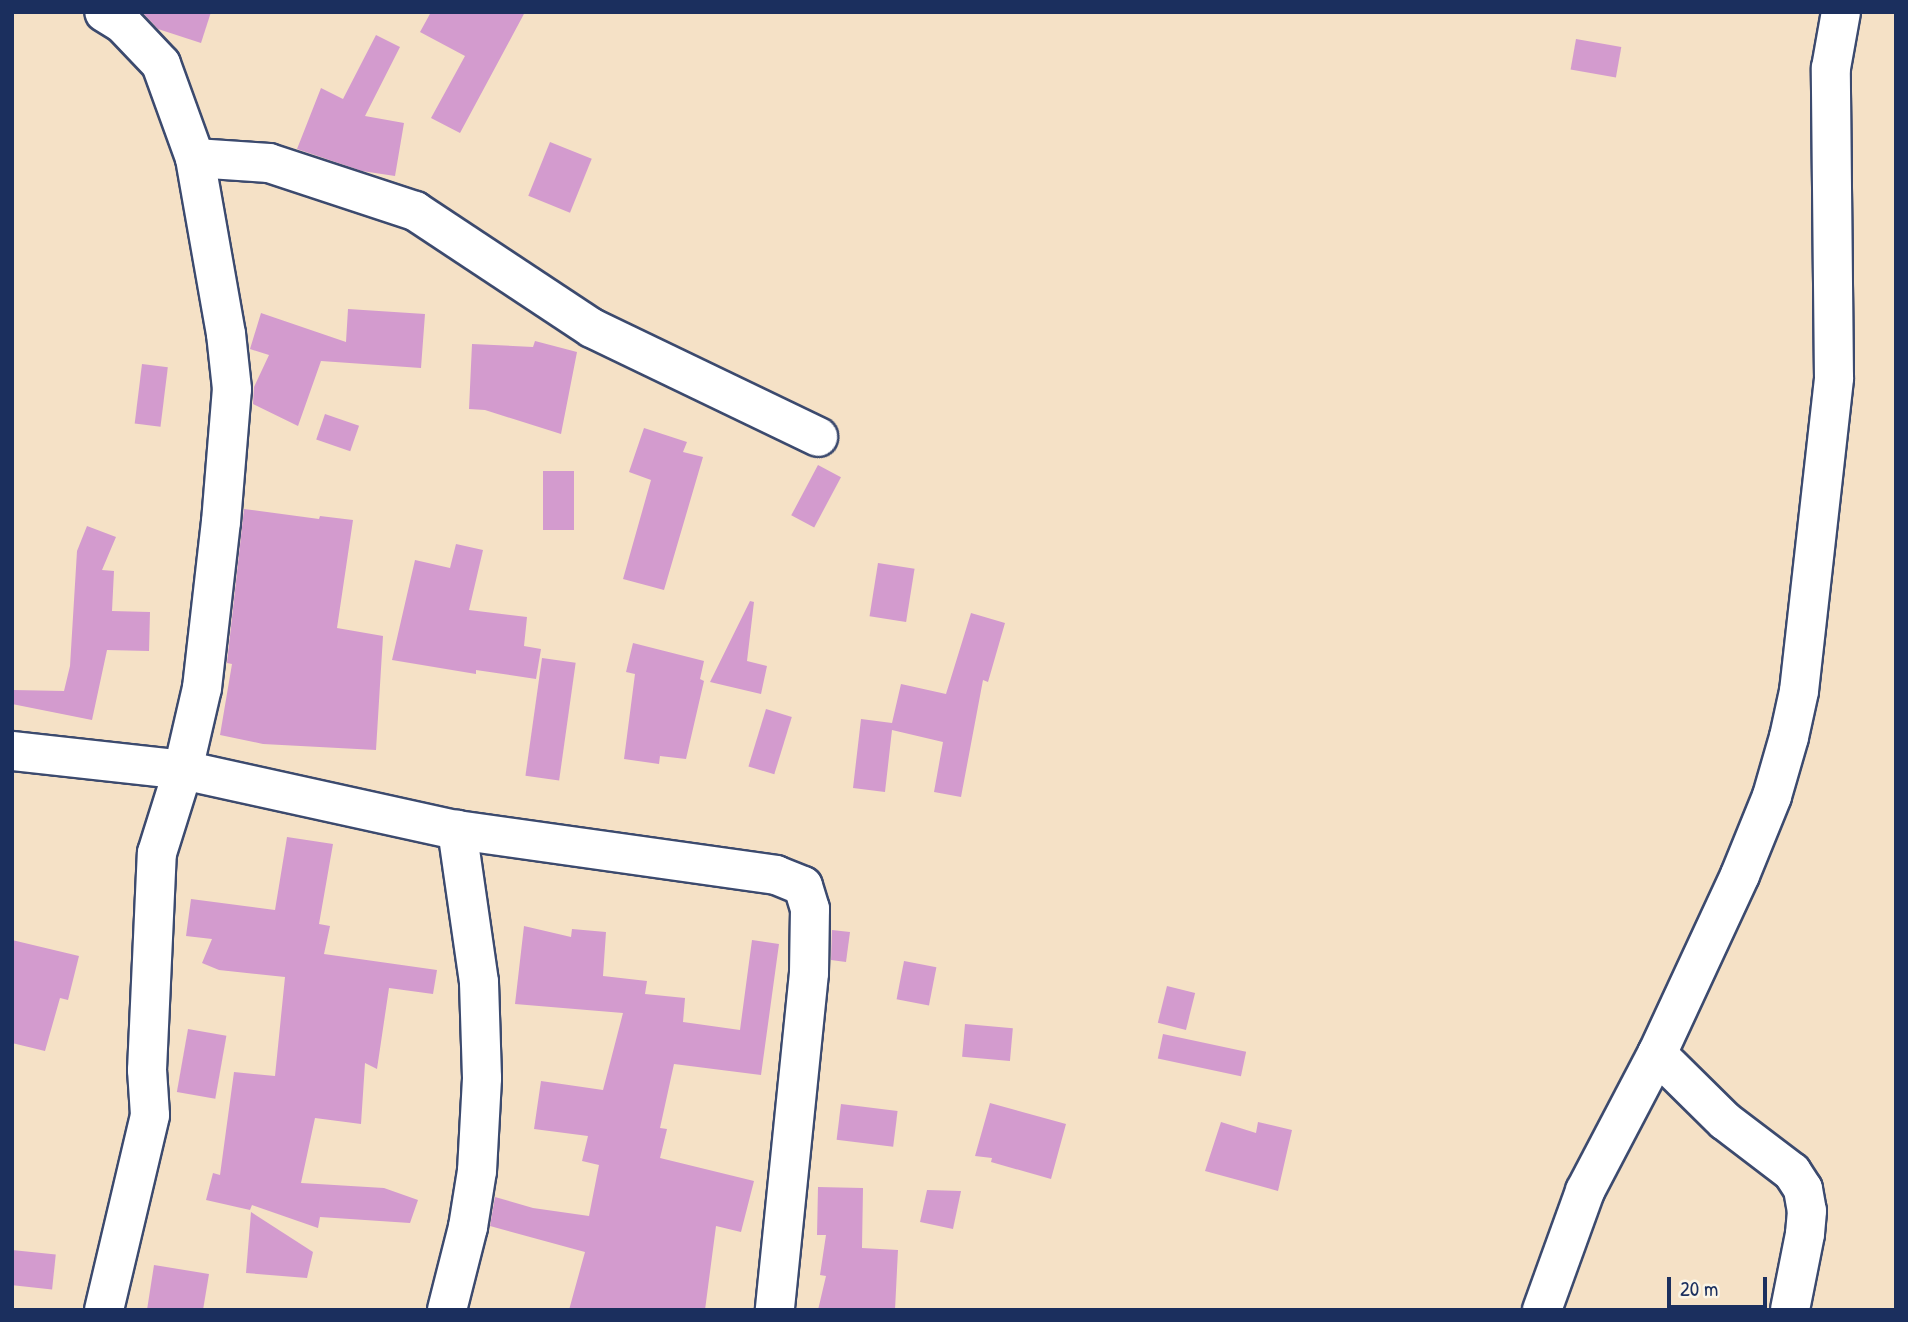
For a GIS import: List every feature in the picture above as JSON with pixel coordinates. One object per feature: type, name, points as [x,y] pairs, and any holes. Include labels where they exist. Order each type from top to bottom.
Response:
[{"type":"street","points":[[104,12],[122,24],[161,64],[195,158],[226,334],[232,389],[222,522],[202,688],[183,770],[157,853],[153,991],[147,1070],[150,1115],[104,1310]]},
{"type":"street","points":[[1542,1310],[1585,1191],[1657,1054],[1740,875],[1772,796],[1799,691],[1834,377],[1831,68],[1841,12]]},
{"type":"street","points":[[195,158],[269,163],[415,211],[592,328],[818,438]]},
{"type":"street","points":[[12,751],[183,770],[457,830],[553,841],[776,875],[803,886],[810,909],[808,974],[775,1310]]},
{"type":"street","points":[[447,1310],[468,1227],[477,1171],[482,1078],[480,982],[457,830]]},
{"type":"street","points":[[1657,1054],[1725,1121],[1792,1172],[1803,1189],[1807,1211],[1805,1234],[1790,1310]]},
{"type":"building","points":[[142,12],[211,12],[201,43],[158,29]]},
{"type":"building","points":[[431,12],[525,12],[460,133],[431,118],[465,56],[420,32]]},
{"type":"building","points":[[376,35],[400,47],[365,116],[404,123],[395,176],[362,171],[297,149],[321,88],[343,99]]},
{"type":"building","points":[[1576,39],[1621,47],[1616,78],[1571,70]]},
{"type":"building","points":[[550,142],[592,159],[570,213],[528,196]]},
{"type":"building","points":[[348,309],[425,314],[421,368],[321,361],[298,426],[253,404],[254,387],[269,355],[250,349],[261,313],[346,342]]},
{"type":"building","points":[[535,341],[577,352],[561,434],[485,410],[469,409],[472,344],[533,347]]},
{"type":"building","points":[[142,364],[168,367],[160,427],[135,424]]},
{"type":"building","points":[[325,414],[359,426],[350,451],[316,440]]},
{"type":"building","points":[[644,428],[687,442],[683,452],[703,457],[664,590],[623,579],[651,480],[629,472]]},
{"type":"building","points":[[818,465],[841,477],[814,528],[791,515]]},
{"type":"building","points":[[543,471],[574,471],[574,530],[543,530]]},
{"type":"building","points":[[244,509],[319,519],[320,516],[353,520],[337,628],[383,636],[376,750],[263,744],[220,735],[232,664],[227,663]]},
{"type":"building","points":[[87,526],[116,537],[102,570],[114,571],[112,611],[150,612],[149,651],[107,650],[92,720],[12,704],[13,690],[64,691],[70,666],[77,551]]},
{"type":"building","points":[[456,544],[483,550],[469,610],[527,617],[524,646],[541,649],[536,679],[476,670],[476,674],[392,660],[415,560],[450,568]]},
{"type":"building","points":[[878,563],[915,569],[906,622],[870,616]]},
{"type":"building","points":[[750,601],[754,602],[747,661],[767,666],[761,694],[710,682]]},
{"type":"building","points":[[971,613],[1005,623],[988,682],[983,680],[961,797],[934,792],[943,742],[892,730],[885,792],[853,788],[861,719],[892,723],[901,684],[946,694]]},
{"type":"building","points":[[633,643],[704,661],[700,679],[704,681],[686,759],[660,756],[659,764],[624,759],[635,674],[626,672]]},
{"type":"building","points":[[542,658],[576,663],[559,781],[525,776]]},
{"type":"building","points":[[766,709],[792,717],[774,774],[748,766]]},
{"type":"building","points":[[287,837],[333,844],[319,924],[330,926],[324,954],[437,970],[433,994],[389,988],[377,1069],[365,1063],[361,1124],[315,1118],[301,1183],[384,1188],[418,1200],[410,1223],[320,1217],[318,1228],[252,1205],[250,1210],[206,1200],[213,1173],[220,1175],[234,1072],[275,1076],[285,977],[219,970],[202,963],[212,939],[186,936],[191,899],[275,910]]},
{"type":"building","points":[[524,926],[571,937],[572,929],[606,932],[603,976],[647,981],[645,994],[685,998],[683,1022],[740,1030],[752,940],[779,944],[761,1075],[674,1064],[660,1128],[667,1129],[660,1158],[754,1181],[741,1232],[716,1226],[705,1310],[569,1310],[585,1252],[490,1226],[495,1197],[533,1208],[589,1216],[599,1165],[582,1161],[588,1136],[534,1129],[541,1081],[603,1090],[623,1013],[515,1004]]},
{"type":"building","points":[[832,930],[850,932],[846,962],[831,960]]},
{"type":"building","points":[[12,940],[79,956],[68,1000],[60,998],[45,1051],[12,1043]]},
{"type":"building","points":[[904,961],[936,967],[929,1006],[897,999]]},
{"type":"building","points":[[1167,986],[1195,993],[1186,1030],[1158,1023]]},
{"type":"building","points":[[965,1024],[1013,1028],[1010,1061],[962,1057]]},
{"type":"building","points":[[188,1029],[226,1036],[215,1099],[177,1092]]},
{"type":"building","points":[[1163,1034],[1246,1052],[1241,1076],[1158,1058]]},
{"type":"building","points":[[990,1103],[1066,1124],[1051,1179],[991,1162],[992,1158],[975,1156]]},
{"type":"building","points":[[841,1104],[898,1111],[893,1147],[837,1140]]},
{"type":"building","points":[[1221,1122],[1256,1133],[1258,1122],[1292,1130],[1278,1191],[1205,1171]]},
{"type":"building","points":[[818,1187],[863,1188],[862,1248],[898,1250],[895,1310],[818,1310],[826,1276],[820,1275],[826,1235],[817,1235]]},
{"type":"building","points":[[927,1190],[961,1191],[953,1229],[920,1222]]},
{"type":"building","points":[[251,1212],[313,1252],[307,1278],[246,1273]]},
{"type":"building","points":[[12,1250],[56,1255],[52,1289],[12,1285]]},
{"type":"building","points":[[154,1265],[209,1274],[203,1310],[147,1310]]}]
